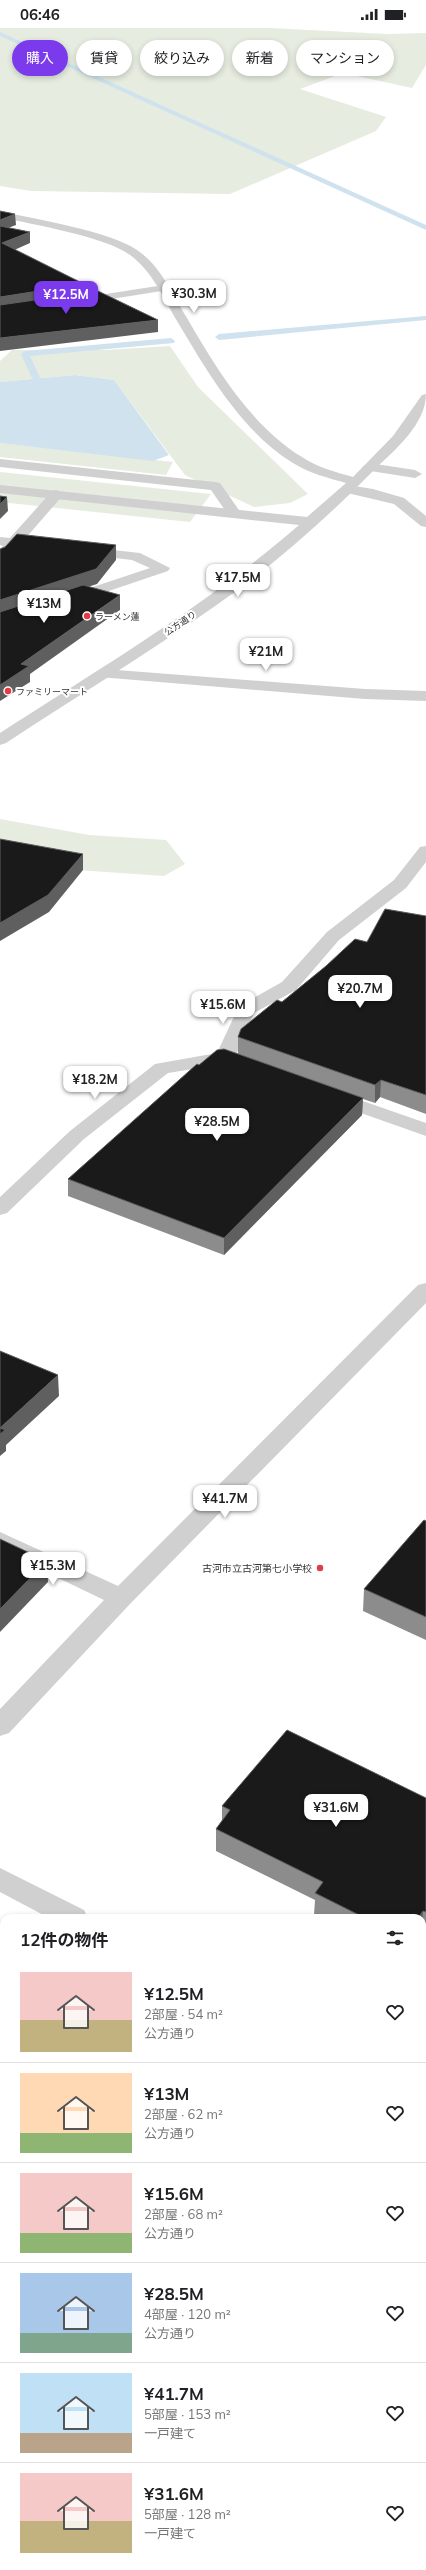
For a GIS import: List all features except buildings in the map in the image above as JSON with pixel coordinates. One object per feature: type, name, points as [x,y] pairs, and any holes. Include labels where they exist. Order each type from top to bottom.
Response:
[{"type":"street","points":[[0,214],[111,241],[133,252],[151,267],[238,406],[291,456],[351,485],[399,501],[426,523]]},
{"type":"street","points":[[70,302],[164,288]]},
{"type":"street","name":"公方通り","points":[[0,740],[104,674],[213,601],[312,522],[398,439],[426,398]]},
{"type":"street","points":[[0,463],[215,486],[234,513]]},
{"type":"street","points":[[369,467],[415,474]]},
{"type":"street","points":[[0,489],[312,522]]},
{"type":"street","points":[[0,558],[6,542],[57,494]]},
{"type":"street","points":[[6,542],[51,547]]},
{"type":"street","points":[[61,602],[163,568],[136,556],[74,550]]},
{"type":"street","points":[[104,674],[365,694],[426,696]]},
{"type":"street","points":[[224,1058],[246,1010],[289,986],[333,936],[400,884],[426,851]]},
{"type":"street","points":[[0,1209],[78,1135],[162,1068],[224,1058],[262,1071]]},
{"type":"street","points":[[314,1090],[426,1130]]},
{"type":"street","points":[[0,1726],[121,1598],[426,1290]]},
{"type":"street","points":[[0,1540],[121,1598]]},
{"type":"street","points":[[0,1879],[66,1914]]},
{"type":"shaded area","points":[[0,28],[270,28],[387,34],[426,33],[426,65],[412,88],[357,76],[394,76],[394,40],[296,40],[296,76],[335,76],[300,89],[386,117],[376,131],[230,194],[31,191],[0,186]]},
{"type":"shaded area","points":[[170,346],[198,387],[308,494],[290,503],[254,507],[185,475],[114,380],[75,375],[0,382],[0,361],[12,350],[106,350]]},
{"type":"shaded area","points":[[0,443],[173,462],[166,475],[0,457]]},
{"type":"shaded area","points":[[0,472],[211,494],[190,522],[0,502]]},
{"type":"shaded area","points":[[0,819],[89,835],[166,840],[185,864],[164,876],[77,870],[0,855]]},
{"type":"water","points":[[75,375],[114,380],[169,455],[153,461],[0,443],[0,382]]},
{"type":"waterway","points":[[0,34],[426,228]]},
{"type":"waterway","points":[[219,337],[426,318]]},
{"type":"waterway","points":[[36,378],[25,354],[171,341]]},
{"type":"place","name":"ラーメン蓮","points":[[87,616]]},
{"type":"place","name":"ファミリーマート","points":[[8,691]]},
{"type":"place","name":"古河市立古河第七小学校","points":[[320,1568]]}]
